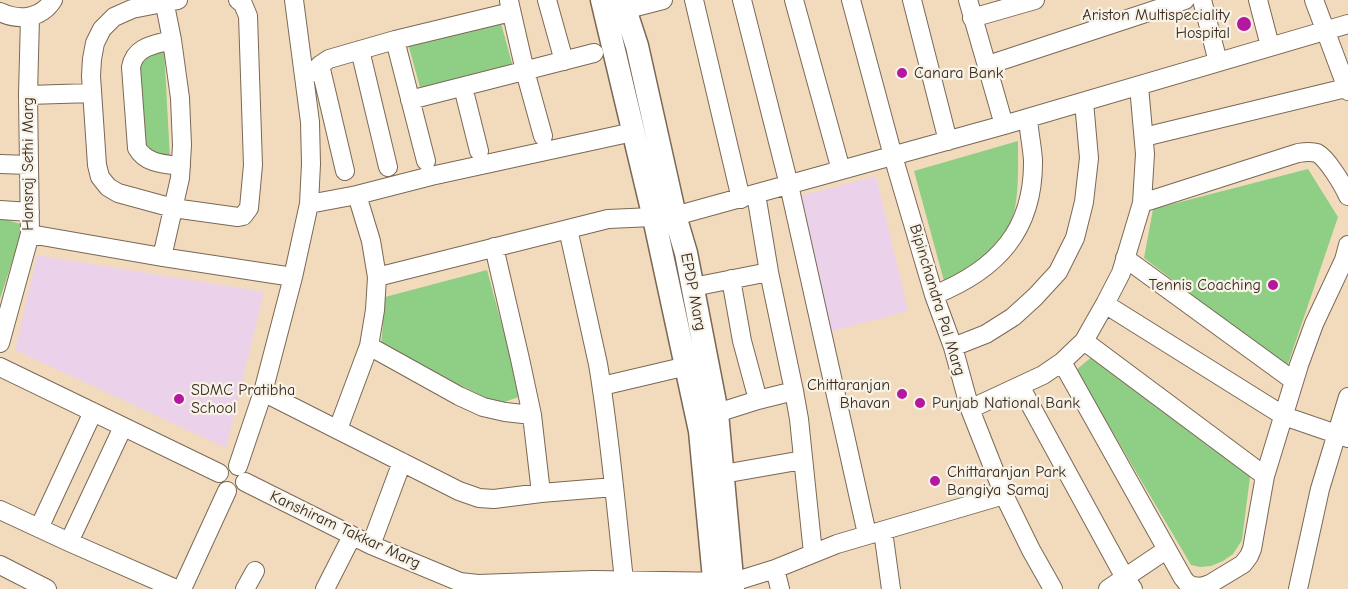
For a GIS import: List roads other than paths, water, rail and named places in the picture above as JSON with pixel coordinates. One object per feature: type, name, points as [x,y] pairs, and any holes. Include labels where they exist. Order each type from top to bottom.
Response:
[{"type":"main road","name":"EPDP Marg","points":[[602,0],[633,132],[664,217],[686,253],[693,286],[717,413],[723,474],[718,585]]},
{"type":"main road","name":"EPDP Marg","points":[[623,5],[637,46],[687,366],[700,431],[718,585]]},
{"type":"street","points":[[0,12],[19,18],[30,17],[41,12],[53,0]]},
{"type":"street","points":[[162,257],[173,208],[182,166],[180,98],[168,1],[132,9],[114,16],[102,29],[95,43],[92,59],[92,93],[97,165],[100,177],[108,187],[118,193],[173,208],[243,216],[249,208],[253,165],[248,16],[243,4],[238,0]]},
{"type":"street","points":[[241,474],[227,465],[219,473],[220,485],[227,491],[240,490],[241,474],[293,277],[309,204],[310,122],[294,0]]},
{"type":"street","points":[[547,0],[564,61]]},
{"type":"street","points":[[623,5],[663,0]]},
{"type":"street","points":[[694,0],[769,272],[799,418],[813,552]]},
{"type":"street","points":[[742,0],[891,589]]},
{"type":"street","points":[[794,0],[841,170]]},
{"type":"street","name":"Bipinchandra Pal Marg","points":[[851,0],[893,156],[970,409],[1004,495],[1053,589]]},
{"type":"street","points":[[912,0],[948,141]]},
{"type":"street","points":[[968,0],[1004,125]]},
{"type":"street","points":[[972,18],[1035,0]]},
{"type":"street","points":[[988,65],[1185,0]]},
{"type":"street","points":[[1202,0],[1218,62]]},
{"type":"street","points":[[1258,0],[1270,46]]},
{"type":"street","points":[[1144,137],[1347,90],[1314,0]]},
{"type":"street","points":[[304,81],[329,59],[510,6],[543,136]]},
{"type":"street","name":"Hansraj Sethi Marg","points":[[0,344],[30,234],[28,94],[30,17]]},
{"type":"street","points":[[377,277],[608,219],[664,217],[749,197],[1028,119],[1348,24]]},
{"type":"street","points":[[172,40],[144,48],[133,59],[131,67],[137,148],[141,154],[154,162],[182,166]]},
{"type":"street","points":[[395,40],[426,161]]},
{"type":"street","points":[[360,50],[388,167]]},
{"type":"street","points":[[410,100],[594,53]]},
{"type":"street","points":[[320,65],[345,171]]},
{"type":"street","points":[[970,409],[1043,375],[1062,362],[1084,341],[1106,304],[1121,273],[1142,203],[1144,137],[1138,86]]},
{"type":"street","points":[[463,87],[479,151]]},
{"type":"street","points":[[28,94],[92,93]]},
{"type":"street","points":[[953,347],[986,334],[1013,317],[1058,272],[1075,238],[1084,202],[1089,158],[1084,102]]},
{"type":"street","points":[[934,295],[957,286],[980,271],[1003,251],[1021,225],[1030,193],[1033,160],[1028,119]]},
{"type":"street","points":[[309,204],[633,132]]},
{"type":"street","points":[[1142,203],[1298,153],[1310,152],[1319,154],[1326,160],[1348,196]]},
{"type":"street","points":[[0,164],[29,165]]},
{"type":"street","points":[[339,429],[369,346],[375,310],[377,277],[371,242],[357,195]]},
{"type":"street","points":[[0,210],[30,213]]},
{"type":"street","points":[[568,229],[602,386],[624,580]]},
{"type":"street","points":[[30,234],[293,277]]},
{"type":"street","points":[[1062,362],[1183,578],[1192,586],[1202,587],[1210,584],[1243,564],[1252,549],[1265,476],[1294,381],[1314,324],[1344,260],[1348,245]]},
{"type":"street","points":[[494,247],[532,415],[541,493]]},
{"type":"street","points":[[1125,258],[1294,381]]},
{"type":"street","points":[[693,286],[769,272]]},
{"type":"street","points":[[731,279],[742,341],[758,400]]},
{"type":"street","points":[[1106,304],[1284,416],[1342,437]]},
{"type":"street","points":[[1084,341],[1265,476]]},
{"type":"street","points":[[369,346],[483,407],[532,415]]},
{"type":"street","points":[[602,386],[687,366]]},
{"type":"street","points":[[0,367],[219,473]]},
{"type":"street","points":[[1020,386],[1129,584]]},
{"type":"street","points":[[263,392],[459,491],[479,498],[494,499],[614,487]]},
{"type":"street","points":[[717,413],[794,392]]},
{"type":"street","points":[[1298,589],[1320,489],[1342,437],[1348,397]]},
{"type":"street","points":[[39,528],[93,412]]},
{"type":"street","points":[[69,542],[123,427]]},
{"type":"street","points":[[723,474],[803,459]]},
{"type":"street","points":[[371,545],[402,462]]},
{"type":"street","name":"Kanshiram Takkar Marg","points":[[241,474],[352,536],[465,586],[478,584],[590,585],[624,580],[718,585],[775,569],[813,552],[1004,495]]},
{"type":"street","points":[[182,589],[227,491]]},
{"type":"street","points":[[0,510],[176,589]]},
{"type":"street","points":[[325,589],[352,536]]},
{"type":"street","points":[[1108,589],[1129,584],[1166,550]]},
{"type":"street","points":[[0,565],[47,589]]},
{"type":"street","points":[[775,569],[780,589]]},
{"type":"street","points":[[245,589],[255,571]]},
{"type":"place","name":"Ariston Multispeciality Hospital","points":[[1244,24]]},
{"type":"place","name":"Canara Bank","points":[[902,73]]},
{"type":"place","name":"Tennis Coaching","points":[[1273,285]]},
{"type":"place","name":"Chittaranjan Bhavan","points":[[902,394]]},
{"type":"place","name":"SDMC Pratibha School","points":[[179,399]]},
{"type":"place","name":"Punjab National Bank","points":[[920,403]]},
{"type":"place","name":"Chittaranjan Park Bangiya Samaj","points":[[935,481]]}]
